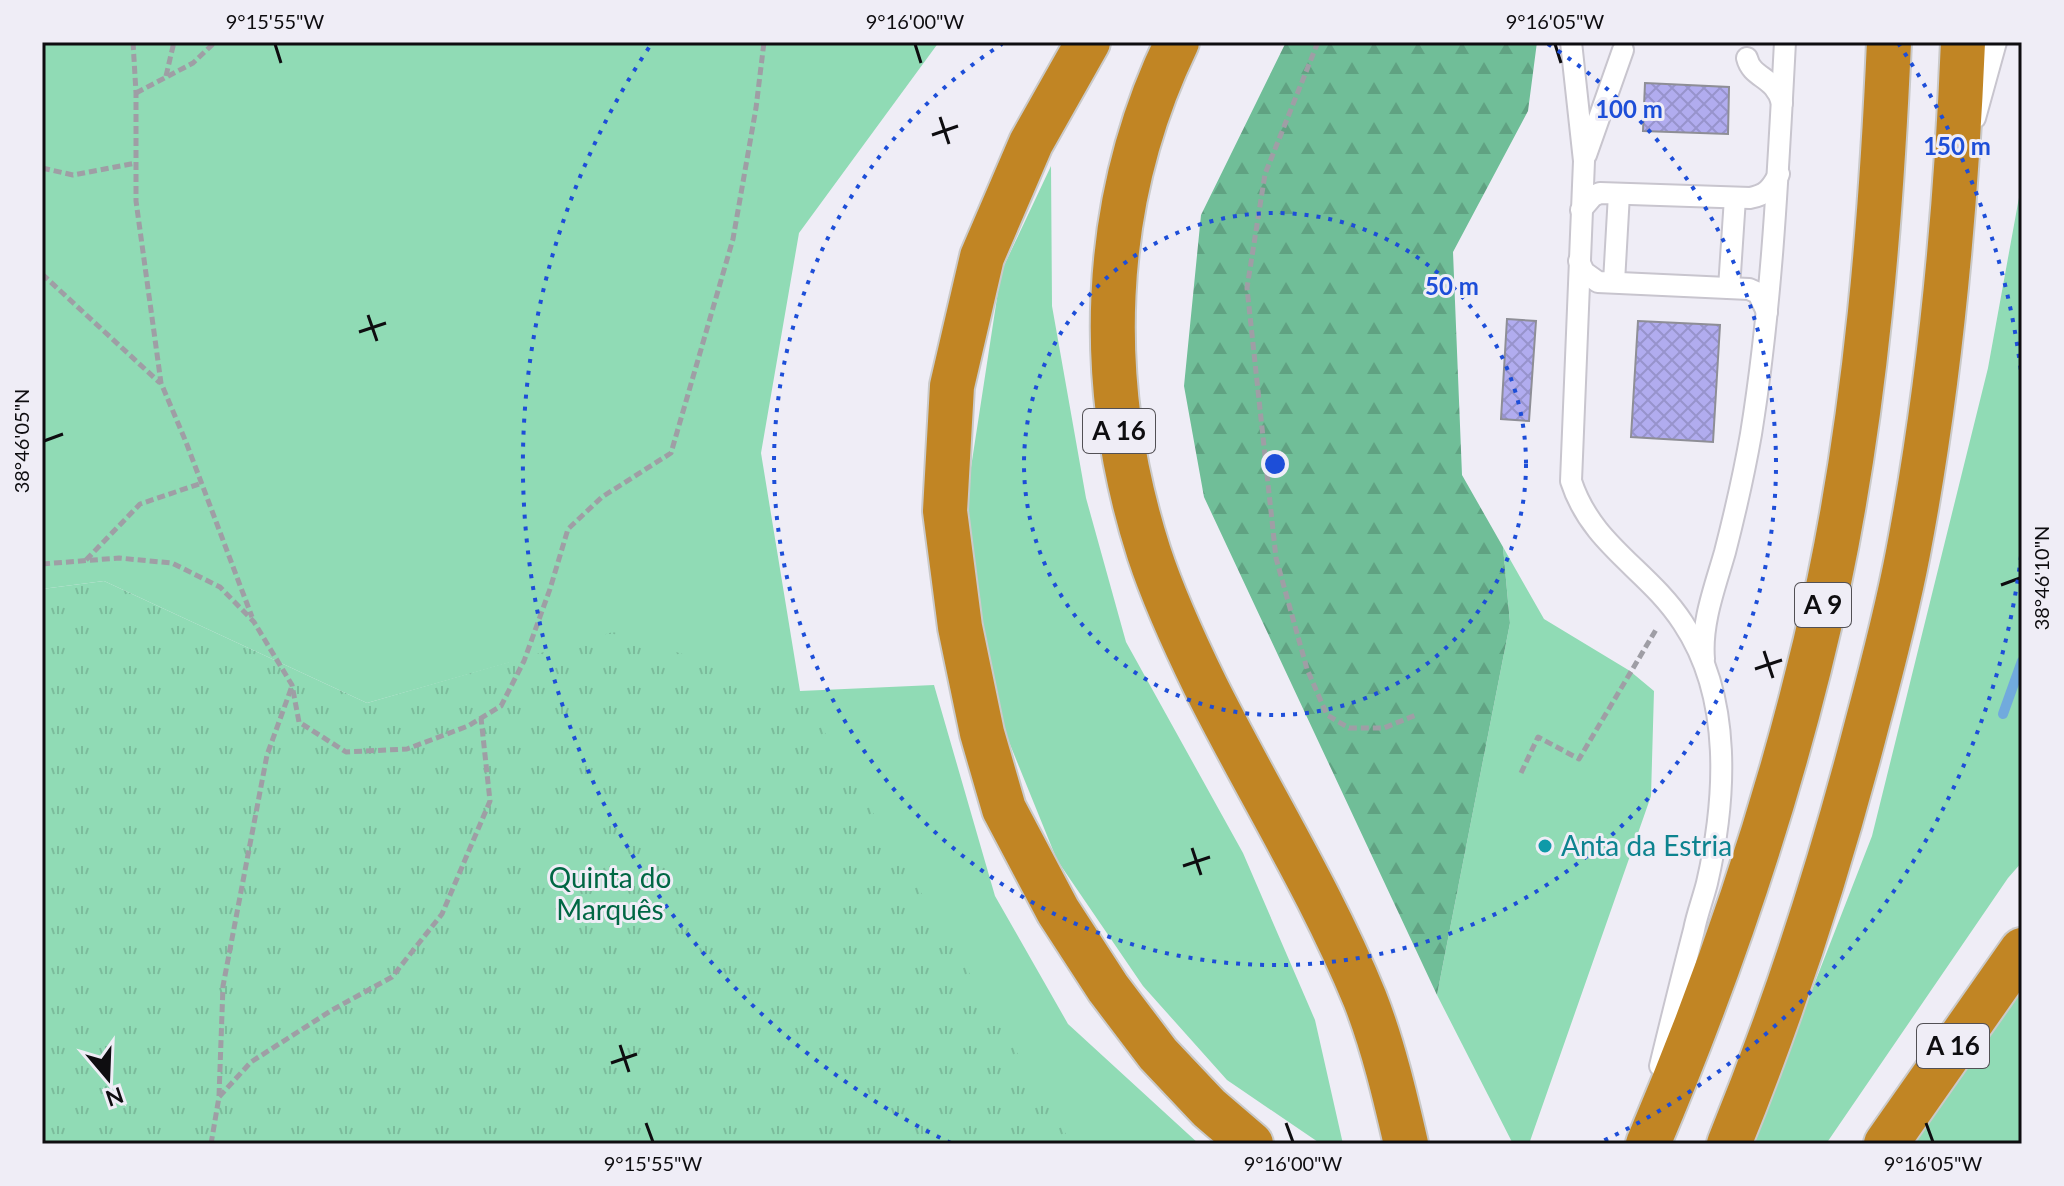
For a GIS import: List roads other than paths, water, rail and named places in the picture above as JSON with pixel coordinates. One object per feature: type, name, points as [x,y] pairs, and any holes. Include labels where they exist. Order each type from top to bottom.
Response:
[{"type":"highway","points":[[1088,42],[1031,143],[982,257],[952,386],[945,511],[960,627],[982,733],[1004,809],[1058,911],[1108,988],[1158,1054],[1209,1108],[1251,1144]]},
{"type":"highway","name":"A 16","points":[[1177,42],[1160,76],[1139,138],[1121,209],[1113,280],[1114,377],[1118,421],[1130,486],[1150,555],[1176,621],[1206,686],[1338,939],[1366,1001],[1406,1144]]},
{"type":"highway","name":"A 9","points":[[1648,1144],[1682,1062],[1755,860],[1795,721],[1829,581],[1872,295],[1889,42]]},
{"type":"highway","name":"A 9","points":[[1729,1144],[1824,884],[1885,656],[1908,555],[1931,416],[1957,171],[1963,42]]},
{"type":"highway","name":"A 16","points":[[1886,1144],[2022,950]]},
{"type":"lane","points":[[1571,42],[1584,161],[1571,481],[1587,517],[1600,535],[1671,605],[1685,626],[1705,671]]},
{"type":"lane","points":[[1641,1144],[1707,883],[1720,802],[1722,766],[1719,735],[1705,671],[1704,632],[1736,509],[1751,436],[1767,314],[1779,174],[1785,42]]},
{"type":"lane","points":[[1957,171],[1996,42]]},
{"type":"lane","points":[[1584,161],[1623,50]]},
{"type":"lane","points":[[1747,58],[1752,69],[1777,88],[1782,103]]},
{"type":"lane","points":[[1581,210],[1593,196],[1600,193],[1735,198],[1761,196],[1772,188],[1779,174]]},
{"type":"lane","points":[[1614,282],[1619,194]]},
{"type":"lane","points":[[1729,288],[1735,198]]},
{"type":"lane","points":[[1579,261],[1591,279],[1749,289],[1758,293],[1767,314]]},
{"type":"waterway","points":[[2003,714],[2022,661]]},
{"type":"place","name":"Anta da Estria","points":[[1545,846]]},
{"type":"park label","name":"Quinta do Marquês","points":[[610,894]]}]
